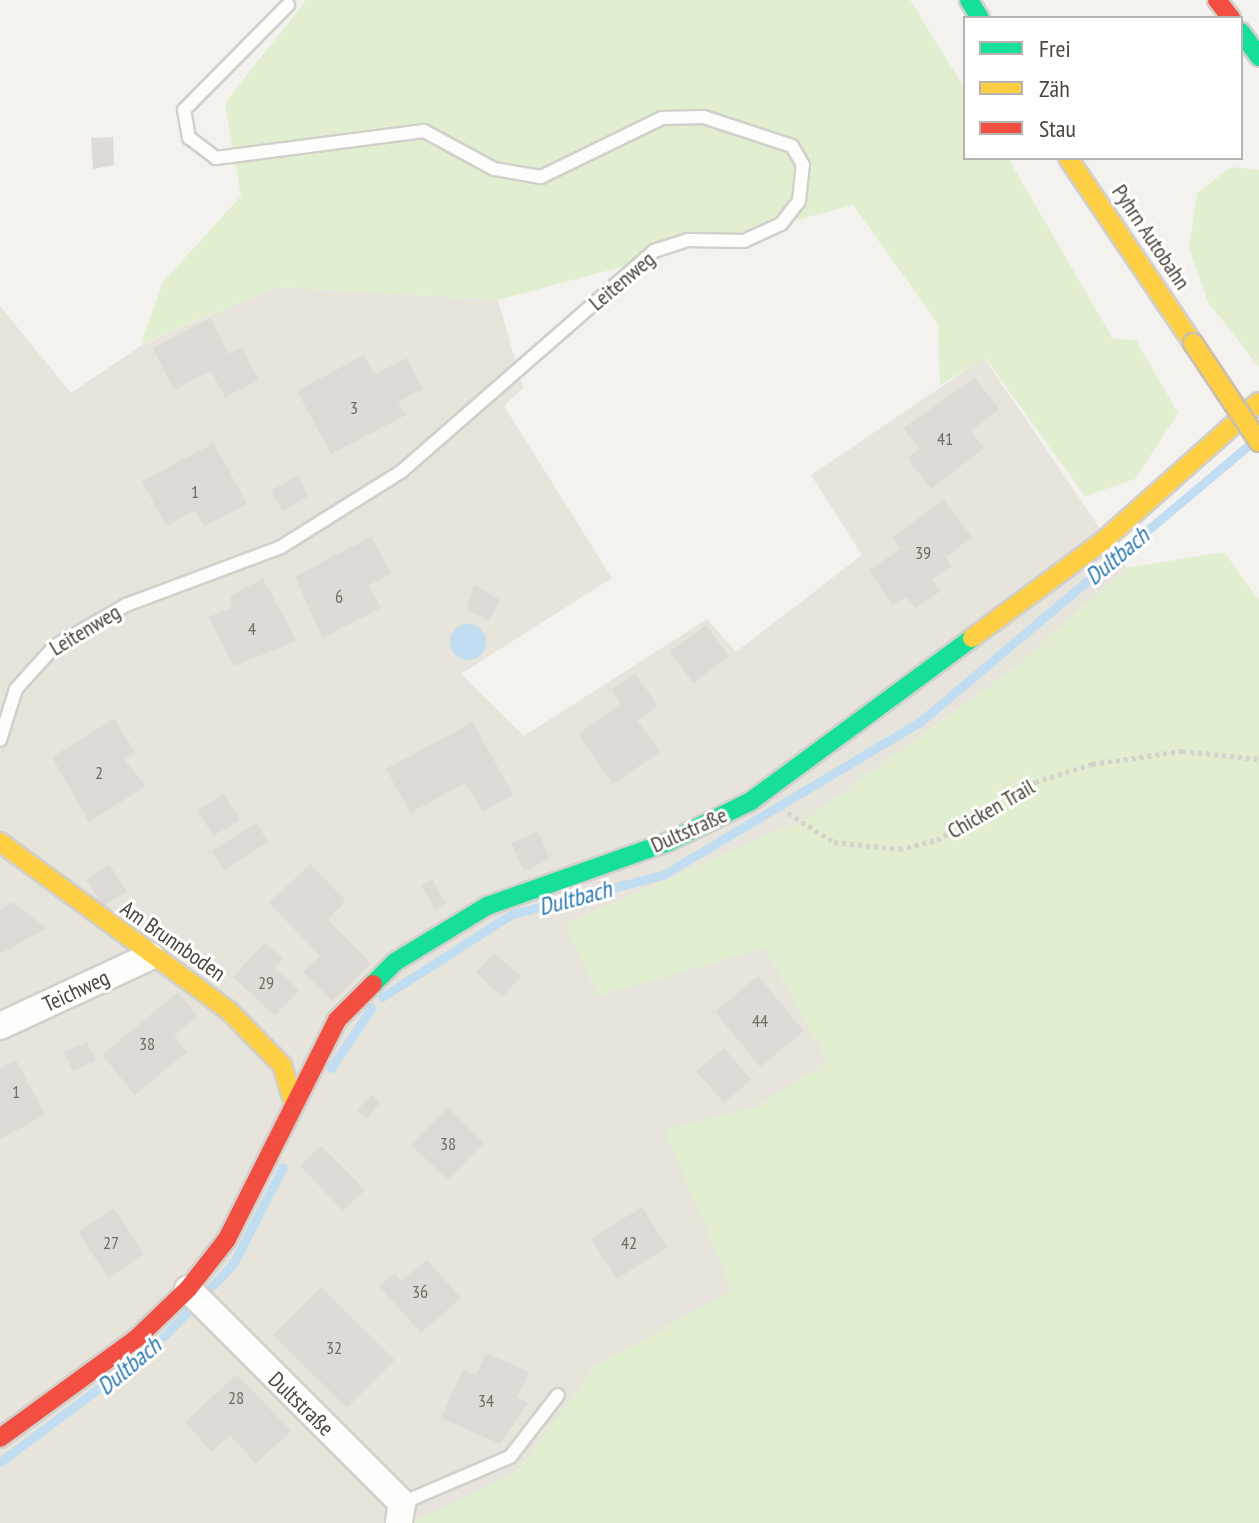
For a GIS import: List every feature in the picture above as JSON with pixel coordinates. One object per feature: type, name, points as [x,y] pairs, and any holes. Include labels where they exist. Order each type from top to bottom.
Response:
[{"type":"main road","points":[[1217,0],[1229,16]]},
{"type":"main road","points":[[1243,35],[1259,57]]},
{"type":"main road","name":"Pyhrn Autobahn","points":[[1069,160],[1259,442]]},
{"type":"main road","name":"Dultstraße","points":[[0,1438],[137,1338],[196,1300],[293,1100],[337,1020],[420,941],[487,906],[668,842],[751,801],[1103,541],[1259,402]]},
{"type":"main road","name":"Am Brunnboden","points":[[0,842],[273,1052],[293,1100]]},
{"type":"street","name":"Teichweg","points":[[0,1026],[151,956]]},
{"type":"street","name":"Dultstraße","points":[[196,1300],[400,1513]]},
{"type":"lane","name":"Leitenweg","points":[[0,740],[16,689],[55,646],[126,605],[281,547],[402,471],[654,251],[688,240],[744,241],[781,224],[799,201],[803,165],[792,146],[704,117],[662,118],[541,177],[494,169],[424,131],[216,158],[189,138],[184,110],[288,5]]},
{"type":"lane","points":[[400,1513],[510,1457],[558,1395]]},
{"type":"path","name":"Chicken Trail","points":[[781,807],[834,842],[899,849],[937,840],[1035,782],[1092,764],[1182,751],[1259,759]]},
{"type":"shaded area","points":[[277,287],[498,300],[523,388],[504,406],[612,578],[461,674],[524,736],[707,619],[736,652],[862,555],[811,475],[984,358],[1127,568],[1013,669],[809,817],[566,924],[598,996],[765,948],[828,1061],[757,1107],[666,1130],[733,1291],[596,1365],[515,1474],[411,1523],[0,1523],[0,306],[71,393],[145,343]]},
{"type":"green space","points":[[306,0],[910,0],[963,86],[963,160],[1009,160],[1113,339],[1136,340],[1178,413],[1135,479],[1085,496],[985,358],[940,385],[938,324],[853,205],[498,300],[277,287],[141,344],[163,282],[241,196],[225,103]]},
{"type":"green space","points":[[1231,167],[1259,170],[1259,367],[1208,302],[1189,248],[1197,193]]},
{"type":"green space","points":[[1224,552],[1259,600],[1259,1523],[411,1523],[515,1474],[596,1365],[732,1291],[665,1130],[757,1107],[828,1061],[765,948],[598,996],[566,924],[809,817],[1013,669],[1127,568]]},
{"type":"water","points":[[468,624],[481,629],[486,642],[481,655],[468,660],[455,655],[450,642],[455,629]]},
{"type":"building","points":[[113,137],[114,165],[93,169],[91,138]]},
{"type":"building","points":[[210,318],[228,354],[242,347],[259,380],[225,397],[211,371],[174,390],[153,348]]},
{"type":"building","points":[[364,355],[374,375],[407,358],[423,389],[398,402],[406,415],[331,454],[297,391]]},
{"type":"building","points":[[975,378],[999,409],[971,431],[984,448],[931,489],[907,458],[919,449],[903,428]]},
{"type":"building","points":[[214,443],[247,504],[204,527],[195,511],[166,526],[142,481]]},
{"type":"building","points":[[298,476],[309,496],[282,511],[271,490]]},
{"type":"building","points":[[944,500],[972,537],[946,557],[952,566],[932,579],[941,591],[916,608],[906,597],[892,605],[869,570],[901,549],[892,537]]},
{"type":"building","points":[[371,537],[391,573],[369,585],[381,608],[322,638],[295,576]]},
{"type":"building","points":[[263,579],[297,641],[234,666],[208,617],[232,608],[230,596]]},
{"type":"building","points":[[474,585],[501,600],[488,621],[467,609]]},
{"type":"building","points":[[706,625],[729,656],[693,683],[670,651]]},
{"type":"building","points":[[635,673],[658,706],[637,720],[660,752],[613,784],[578,734],[621,704],[611,690]]},
{"type":"building","points":[[114,719],[136,753],[124,759],[146,786],[89,822],[52,757]]},
{"type":"building","points":[[473,722],[513,795],[482,812],[466,783],[410,813],[386,769]]},
{"type":"building","points":[[224,794],[240,820],[213,836],[197,810]]},
{"type":"building","points":[[256,823],[268,842],[224,870],[211,851]]},
{"type":"building","points":[[538,831],[550,859],[524,871],[511,843]]},
{"type":"building","points":[[310,864],[346,901],[328,919],[371,964],[332,1001],[303,972],[320,956],[269,903]]},
{"type":"building","points":[[110,865],[127,892],[103,906],[86,879]]},
{"type":"building","points":[[432,879],[446,903],[435,909],[421,886]]},
{"type":"building","points":[[13,902],[47,928],[0,954],[0,909]]},
{"type":"building","points":[[265,942],[283,959],[275,968],[299,990],[275,1016],[233,977]]},
{"type":"building","points":[[494,953],[521,976],[503,997],[476,973]]},
{"type":"building","points":[[758,976],[804,1031],[760,1067],[715,1012]]},
{"type":"building","points":[[178,992],[198,1016],[174,1036],[187,1052],[135,1095],[102,1055]]},
{"type":"building","points":[[87,1042],[96,1061],[73,1071],[64,1052]]},
{"type":"building","points":[[724,1048],[751,1080],[724,1103],[696,1071]]},
{"type":"building","points":[[16,1060],[45,1115],[0,1139],[0,1069]]},
{"type":"building","points":[[371,1094],[380,1103],[366,1119],[357,1111]]},
{"type":"building","points":[[448,1107],[484,1143],[448,1180],[411,1145]]},
{"type":"building","points":[[321,1146],[365,1190],[343,1211],[300,1166]]},
{"type":"building","points":[[642,1207],[667,1247],[617,1279],[591,1239]]},
{"type":"building","points":[[114,1208],[144,1254],[108,1278],[78,1232]]},
{"type":"building","points":[[427,1260],[461,1298],[421,1333],[379,1286],[395,1273],[402,1281]]},
{"type":"building","points":[[321,1287],[395,1360],[347,1408],[273,1335]]},
{"type":"building","points":[[486,1353],[529,1372],[517,1398],[528,1403],[500,1444],[441,1418],[463,1369],[476,1375]]},
{"type":"building","points":[[237,1374],[291,1431],[256,1464],[230,1435],[212,1452],[185,1422]]},
{"type":"waterway","name":"Dultbach","points":[[382,997],[512,914],[663,875],[921,721],[1247,446]]},
{"type":"waterway","name":"Dultbach","points":[[331,1068],[372,1007]]},
{"type":"waterway","name":"Dultbach","points":[[164,1336],[233,1264],[283,1167]]},
{"type":"waterway","name":"Dultbach","points":[[0,1462],[154,1347]]},
{"type":"traffic: fast","points":[[969,0],[979,16]]},
{"type":"traffic: fast","points":[[1243,35],[1259,57]]},
{"type":"traffic: fast","points":[[373,984],[395,962],[487,906],[668,842],[751,801],[972,638]]},
{"type":"traffic: slow","points":[[1069,160],[1193,343]]},
{"type":"traffic: slow","points":[[1193,343],[1259,442]]},
{"type":"traffic: slow","points":[[972,638],[1103,541],[1259,402]]},
{"type":"traffic: slow","points":[[0,842],[229,1011],[282,1065],[293,1100]]},
{"type":"traffic: jam","points":[[1217,0],[1229,16]]},
{"type":"traffic: jam","points":[[0,1438],[137,1338],[188,1289],[227,1239],[337,1020],[373,984]]}]
